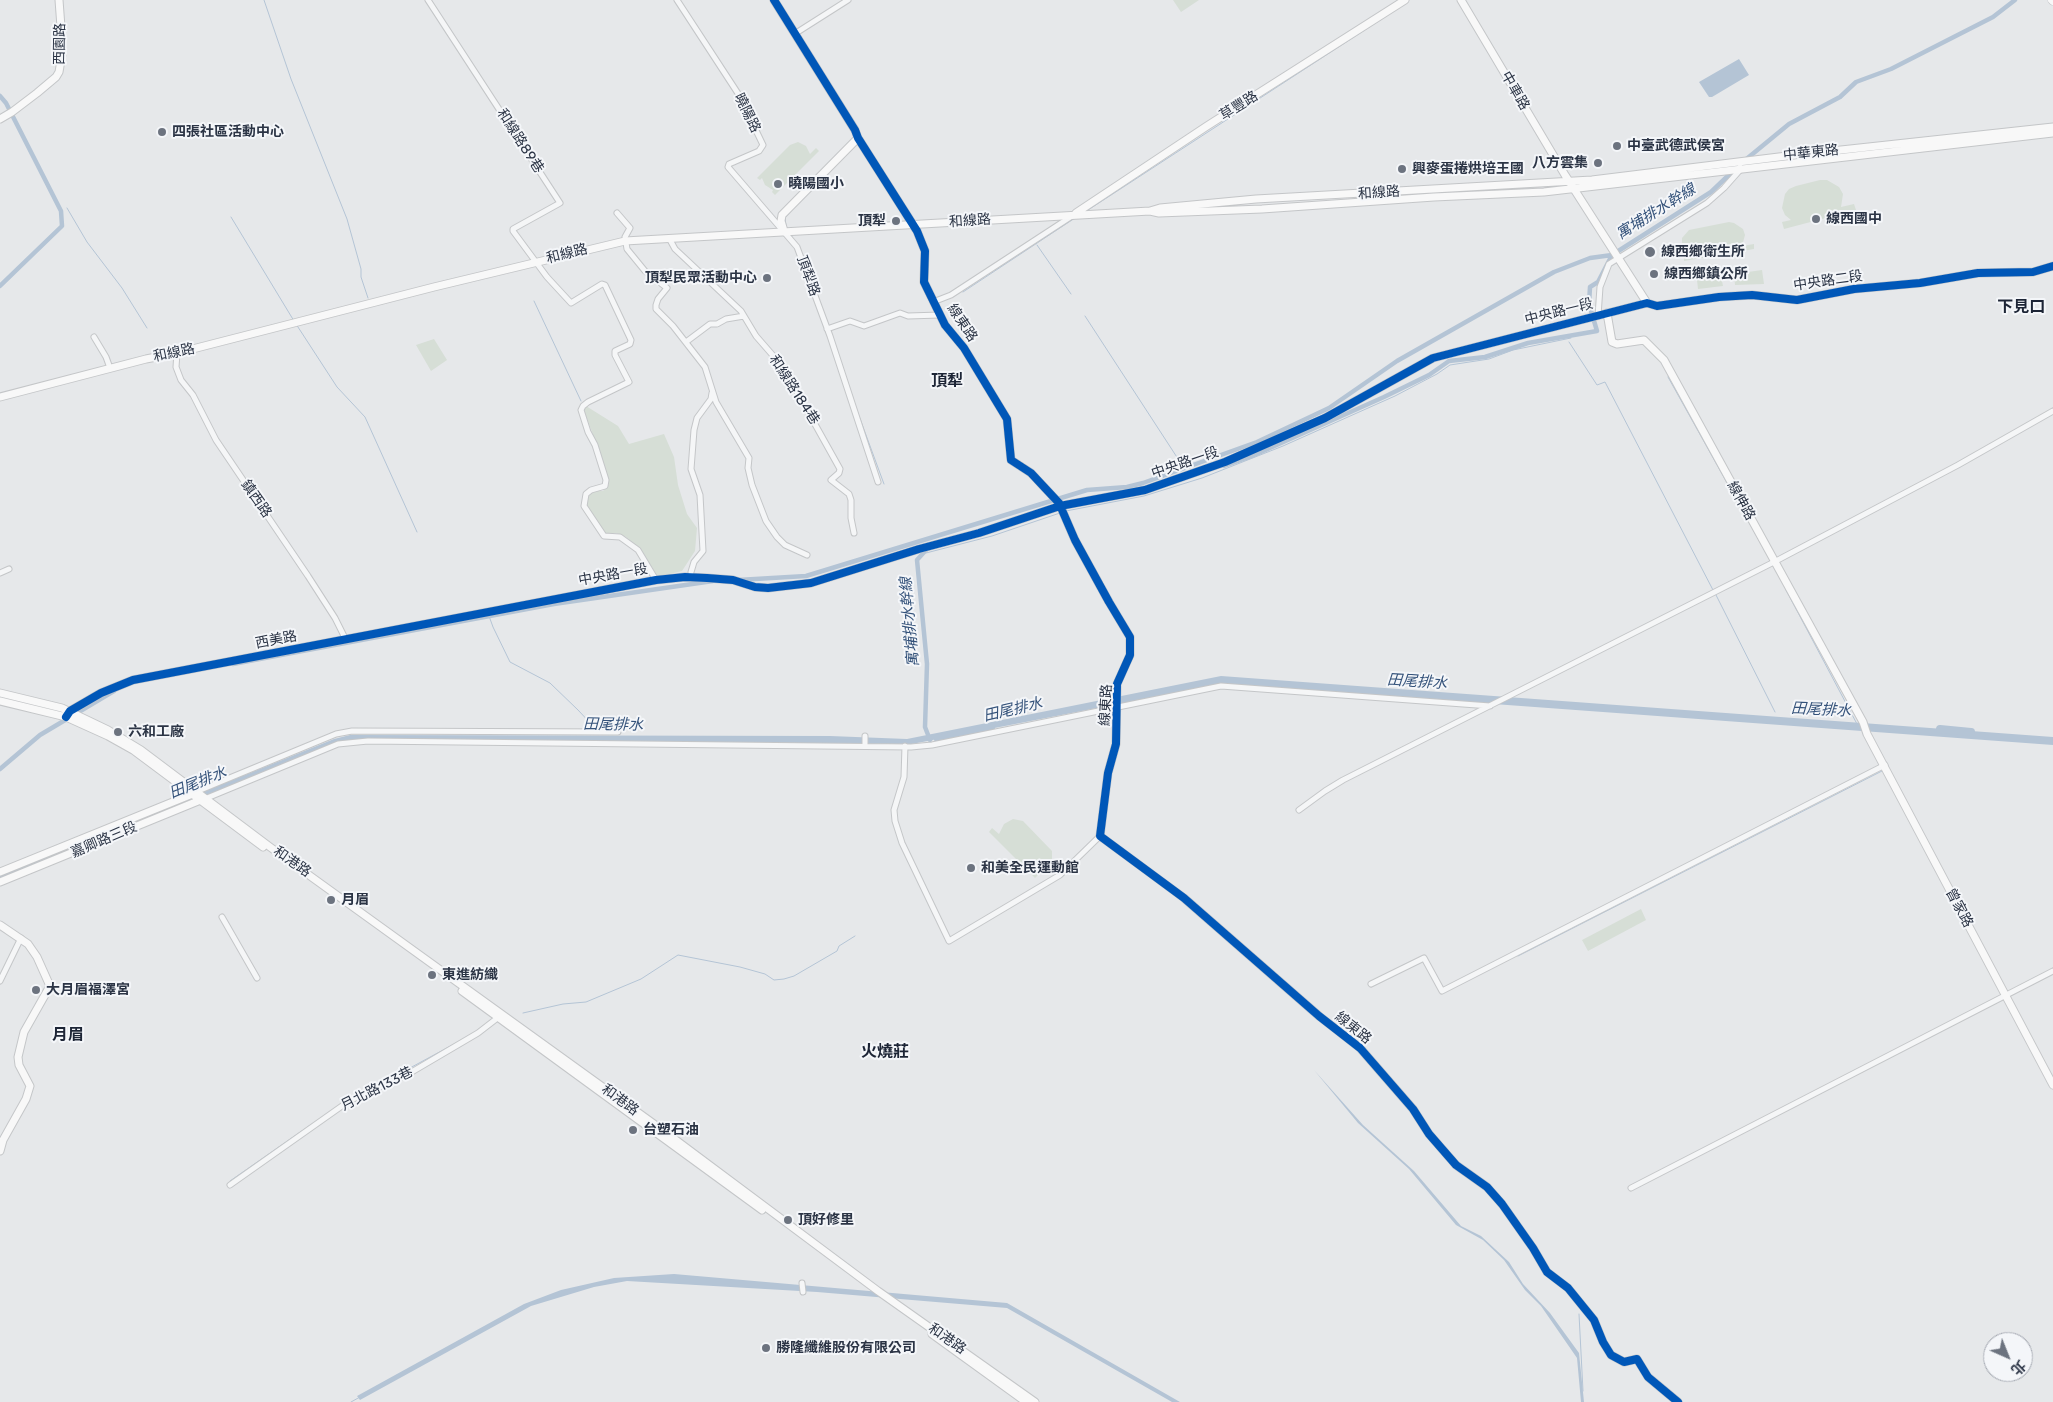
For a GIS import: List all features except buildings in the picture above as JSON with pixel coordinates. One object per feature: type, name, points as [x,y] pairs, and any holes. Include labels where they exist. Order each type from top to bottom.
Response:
[{"type":"street","name":"西園路","points":[[0,119],[37,93],[56,77],[59,72],[62,54],[59,0]]},
{"type":"street","name":"和線路89巷","points":[[428,0],[560,203],[513,229],[536,262]]},
{"type":"street","name":"曉陽路","points":[[677,0],[739,95],[763,145],[759,151],[729,164],[728,167],[784,231]]},
{"type":"street","name":"線東路","points":[[774,0],[913,224],[925,251],[924,282],[945,325],[964,348],[1007,419],[1010,427],[1011,460],[1031,473],[1060,506],[1075,540],[1130,637],[1132,645],[1130,655],[1116,684],[1116,744],[1108,773],[1100,836],[1184,898],[1319,1016],[1360,1048],[1413,1109],[1428,1134],[1450,1159],[1487,1187],[1533,1248],[1547,1272],[1568,1288],[1594,1320],[1603,1342],[1611,1355],[1624,1362],[1636,1359],[1648,1377],[1678,1402]]},
{"type":"street","points":[[796,33],[848,0]]},
{"type":"street","name":"草豐路","points":[[1075,214],[1207,126],[1405,0]]},
{"type":"street","name":"中車路","points":[[1461,0],[1570,181]]},
{"type":"street","name":"中華東路","points":[[1570,181],[2053,127]]},
{"type":"street","name":"中華東路","points":[[1575,189],[2053,133]]},
{"type":"street","points":[[784,231],[781,221],[782,214],[858,138]]},
{"type":"street","points":[[1598,316],[1601,281],[1609,264],[1616,255],[1707,203],[1740,170],[1739,162]]},
{"type":"street","name":"和線路","points":[[0,397],[625,240],[1075,214],[1262,209],[1570,181]]},
{"type":"street","points":[[1570,181],[1647,303]]},
{"type":"street","name":"和線路","points":[[1434,194],[1575,189]]},
{"type":"street","points":[[618,213],[630,228],[625,240],[627,249],[635,261],[648,274],[667,288],[658,299],[656,309],[686,342],[705,367],[716,402],[749,458],[748,468],[752,485],[766,521],[785,545],[806,555]]},
{"type":"street","points":[[934,302],[951,295],[1075,214]]},
{"type":"street","name":"頂犁路","points":[[784,231],[797,247],[827,329],[878,482]]},
{"type":"street","name":"和線路184巷","points":[[668,238],[675,249],[737,307],[756,336],[783,367],[830,448],[840,471],[831,480],[849,494],[854,533]]},
{"type":"street","points":[[536,262],[546,276],[571,302],[602,284],[605,285],[631,340],[630,344],[615,351],[615,355],[629,382],[588,402],[581,410],[606,480],[605,486],[591,490],[586,494],[584,506],[604,536],[620,537],[638,550],[656,580]]},
{"type":"street","name":"中央路二段","points":[[1607,313],[1647,303],[1657,306],[1719,297],[1752,296],[1797,300],[1854,289],[1920,284],[1978,272],[2026,272],[2053,266]]},
{"type":"street","points":[[827,329],[850,321],[864,326],[900,313],[908,316],[940,315]]},
{"type":"street","name":"中央路一段","points":[[500,610],[656,580],[685,577],[732,580],[754,587],[768,588],[811,583],[918,549],[979,533],[1060,506],[1145,490],[1225,462],[1325,418],[1433,358],[1607,313]]},
{"type":"street","name":"線伸路","points":[[1607,313],[1612,342],[1617,344],[1644,340],[1664,360],[1866,730]]},
{"type":"street","points":[[686,342],[710,324],[717,324],[726,319],[744,316]]},
{"type":"street","points":[[94,337],[110,368]]},
{"type":"street","name":"鎮西路","points":[[177,353],[176,367],[181,380],[194,395],[216,440],[336,618],[346,640]]},
{"type":"street","points":[[691,572],[694,562],[703,552],[700,495],[691,469],[694,430],[697,418],[711,399],[712,390]]},
{"type":"street","points":[[1299,810],[1344,780],[1774,562],[1958,465],[2053,411]]},
{"type":"street","points":[[0,573],[9,569]]},
{"type":"street","name":"西美路","points":[[70,716],[101,693],[133,680],[500,610]]},
{"type":"street","points":[[200,796],[338,744],[368,741],[932,745],[1221,686],[1490,706]]},
{"type":"street","points":[[0,693],[25,702]]},
{"type":"street","points":[[0,701],[25,702]]},
{"type":"street","name":"和港路","points":[[25,702],[70,716],[108,736],[133,750],[200,796],[1026,1402]]},
{"type":"street","name":"曾家路","points":[[1866,730],[2053,1085]]},
{"type":"street","points":[[200,796],[336,734],[352,731],[618,732]]},
{"type":"street","points":[[336,734],[338,744]]},
{"type":"street","points":[[865,736],[865,746]]},
{"type":"street","points":[[905,746],[904,777],[894,810],[894,821],[902,843],[949,941],[1060,874],[1100,836]]},
{"type":"street","points":[[1371,984],[1424,958],[1442,991],[1885,765]]},
{"type":"street","name":"嘉卿路三段","points":[[0,872],[200,796]]},
{"type":"street","name":"嘉卿路三段","points":[[0,882],[200,796]]},
{"type":"street","points":[[222,917],[257,978]]},
{"type":"street","points":[[0,925],[21,938],[36,957],[50,986],[24,1032],[18,1057],[19,1065],[30,1086],[26,1099],[3,1140],[0,1151]]},
{"type":"street","points":[[0,981],[21,938]]},
{"type":"street","points":[[1631,1188],[2053,971]]},
{"type":"street","name":"月北路133巷","points":[[230,1185],[349,1101],[410,1073],[478,1033],[500,1016]]},
{"type":"street","points":[[802,1283],[803,1292]]},
{"type":"street","name":"和港路","points":[[881,1295],[1035,1402]]},
{"type":"shaded area","points":[[1173,0],[1199,0],[1181,12]]},
{"type":"shaded area","points":[[798,142],[806,146],[810,154],[816,148],[819,151],[775,195],[772,192],[773,190],[765,185],[762,178],[760,180],[757,178],[790,145]]},
{"type":"shaded area","points":[[1827,180],[1839,187],[1843,194],[1841,207],[1854,204],[1856,210],[1784,229],[1782,222],[1791,220],[1785,215],[1782,208],[1785,194],[1789,189],[1796,186]]},
{"type":"shaded area","points":[[1729,222],[1743,229],[1745,235],[1742,246],[1754,244],[1754,249],[1684,261],[1684,257],[1689,256],[1682,247],[1682,238],[1689,230]]},
{"type":"shaded area","points":[[1762,270],[1764,284],[1735,285],[1734,274]]},
{"type":"shaded area","points":[[1721,276],[1723,286],[1698,289],[1697,280]]},
{"type":"shaded area","points":[[434,339],[447,360],[431,371],[416,345]]},
{"type":"shaded area","points":[[586,406],[618,426],[629,444],[664,434],[674,457],[678,485],[687,514],[697,528],[695,551],[682,571],[658,577],[642,551],[626,537],[616,533],[605,534],[587,507],[586,498],[595,491],[603,491],[609,484],[584,411]]},
{"type":"shaded area","points":[[1013,819],[1023,821],[1052,851],[1050,867],[1036,873],[1038,875],[1035,878],[989,832],[992,828],[999,834],[1004,824]]},
{"type":"shaded area","points":[[1641,909],[1646,920],[1588,951],[1582,940]]},
{"type":"water","points":[[1739,59],[1749,75],[1709,97],[1699,82]]},
{"type":"water","points":[[1221,676],[2053,737],[2053,745],[1221,684],[912,744],[364,739],[342,741],[215,793],[210,789],[334,739],[350,735],[830,736],[907,739]]},
{"type":"water","points":[[1314,1070],[1363,1125],[1414,1171],[1461,1226],[1481,1236],[1509,1262],[1523,1284],[1550,1313],[1579,1353],[1584,1402],[1581,1402],[1577,1358],[1541,1306],[1525,1290],[1504,1260],[1483,1240],[1456,1225],[1409,1169],[1358,1123]]},
{"type":"water","points":[[674,1274],[1007,1303],[1180,1402],[1172,1402],[1007,1308],[817,1292],[627,1281],[594,1287],[531,1306],[360,1400],[357,1396],[524,1304],[561,1290],[614,1278]]},
{"type":"waterway","points":[[264,0],[291,79],[347,219],[368,298]]},
{"type":"waterway","name":"寓埔排水幹線","points":[[1744,161],[1789,124],[1840,97],[1856,82],[1891,69],[1993,17],[2015,0]]},
{"type":"waterway","points":[[1085,212],[1400,7]]},
{"type":"waterway","points":[[0,96],[6,103],[61,211],[62,226],[0,286]]},
{"type":"waterway","name":"寓埔排水幹線","points":[[1224,466],[1252,456],[1384,397],[1429,375],[1449,361],[1485,357],[1528,343],[1597,331],[1589,304],[1590,287],[1598,282],[1612,255],[1711,192],[1733,171]]},
{"type":"waterway","points":[[67,208],[87,242],[122,288],[147,328]]},
{"type":"waterway","points":[[786,226],[785,218],[790,212]]},
{"type":"waterway","points":[[231,217],[294,321]]},
{"type":"waterway","points":[[963,292],[1075,218]]},
{"type":"waterway","points":[[790,234],[795,241]]},
{"type":"waterway","points":[[1037,245],[1071,294]]},
{"type":"waterway","points":[[738,580],[806,576],[1087,490],[1127,487],[1143,483],[1257,442],[1329,408],[1397,361],[1554,272],[1590,258],[1612,255]]},
{"type":"waterway","points":[[534,301],[581,401]]},
{"type":"waterway","points":[[1085,316],[1184,468]]},
{"type":"waterway","points":[[296,324],[337,387],[365,417],[417,532]]},
{"type":"waterway","name":"寓埔排水幹線","points":[[1066,511],[1144,496],[1202,478],[1283,446],[1395,396],[1450,365],[1489,359],[1513,350],[1571,338]]},
{"type":"waterway","points":[[1569,342],[1597,385],[1605,382],[1713,590]]},
{"type":"waterway","points":[[1668,377],[1765,551]]},
{"type":"waterway","points":[[859,416],[884,484]]},
{"type":"waterway","points":[[926,553],[992,536],[1060,513]]},
{"type":"waterway","name":"寓埔排水幹線","points":[[926,550],[917,560],[927,664],[925,727],[930,740]]},
{"type":"waterway","points":[[233,664],[554,604],[713,581]]},
{"type":"waterway","points":[[1786,590],[1857,724]]},
{"type":"waterway","points":[[1715,593],[1775,712]]},
{"type":"waterway","points":[[489,616],[510,662],[550,683],[578,710],[594,729]]},
{"type":"waterway","points":[[0,769],[40,735],[114,691]]},
{"type":"waterway","name":"田尾排水","points":[[938,739],[991,729]]},
{"type":"waterway","name":"田尾排水","points":[[1940,729],[1971,732]]},
{"type":"waterway","points":[[1518,956],[1882,771]]},
{"type":"waterway","name":"田尾排水","points":[[113,830],[220,787]]},
{"type":"waterway","name":"田尾排水","points":[[0,877],[97,836]]},
{"type":"waterway","points":[[523,1013],[563,1004],[586,1002],[641,979],[678,955],[740,967],[765,974],[774,980],[784,979],[794,976],[837,951],[839,946],[855,936]]},
{"type":"waterway","points":[[386,1081],[456,1043]]},
{"type":"waterway","points":[[230,1181],[309,1126]]},
{"type":"waterway","points":[[1579,1314],[1583,1391]]},
{"type":"waterway","points":[[351,1402],[360,1397]]},
{"type":"cycle path","points":[[774,0],[917,231],[925,251],[924,282],[945,325],[964,348],[1007,419],[1011,460],[1031,473],[1059,503],[1075,540],[1130,637],[1130,655],[1117,684],[1116,744],[1108,773],[1100,836],[1184,898],[1319,1016],[1360,1048],[1413,1109],[1429,1134],[1456,1165],[1487,1187],[1502,1204],[1533,1248],[1547,1272],[1568,1288],[1594,1320],[1603,1342],[1611,1355],[1624,1362],[1637,1359],[1648,1377],[1678,1402]]},
{"type":"cycle path","points":[[66,717],[70,711],[101,693],[133,680],[656,580],[685,577],[707,578],[733,580],[755,587],[768,588],[811,583],[919,549],[979,533],[1060,506],[1145,490],[1225,462],[1325,418],[1433,358],[1647,303],[1657,306],[1719,297],[1752,295],[1797,300],[1854,289],[1920,283],[1978,273],[2033,272],[2053,266]]},
{"type":"place","name":"四張社區活動中心","points":[[162,132]]},
{"type":"place","name":"中臺武德武侯宮","points":[[1617,146]]},
{"type":"place","name":"八方雲集","points":[[1598,163]]},
{"type":"place","name":"興麥蛋捲烘培王國","points":[[1402,169]]},
{"type":"place","name":"曉陽國小","points":[[778,184]]},
{"type":"place","name":"線西國中","points":[[1816,219]]},
{"type":"place","name":"頂犁","points":[[896,221]]},
{"type":"place","name":"線西鄉衛生所","points":[[1650,252]]},
{"type":"place","name":"線西鄉鎮公所","points":[[1654,274]]},
{"type":"place","name":"頂犁民眾活動中心","points":[[767,278]]},
{"type":"place","name":"六和工廠","points":[[118,732]]},
{"type":"place","name":"和美全民運動館","points":[[971,868]]},
{"type":"place","name":"月眉","points":[[331,900]]},
{"type":"place","name":"東進紡織","points":[[432,975]]},
{"type":"place","name":"大月眉福澤宮","points":[[36,990]]},
{"type":"place","name":"台塑石油","points":[[633,1130]]},
{"type":"place","name":"頂好修里","points":[[788,1220]]},
{"type":"place","name":"勝隆纖維股份有限公司","points":[[766,1348]]},
{"type":"district","name":"下見口","points":[[2021,307]]},
{"type":"district","name":"頂犁","points":[[947,381]]},
{"type":"district","name":"月眉","points":[[68,1035]]},
{"type":"district","name":"火燒莊","points":[[885,1052]]}]
